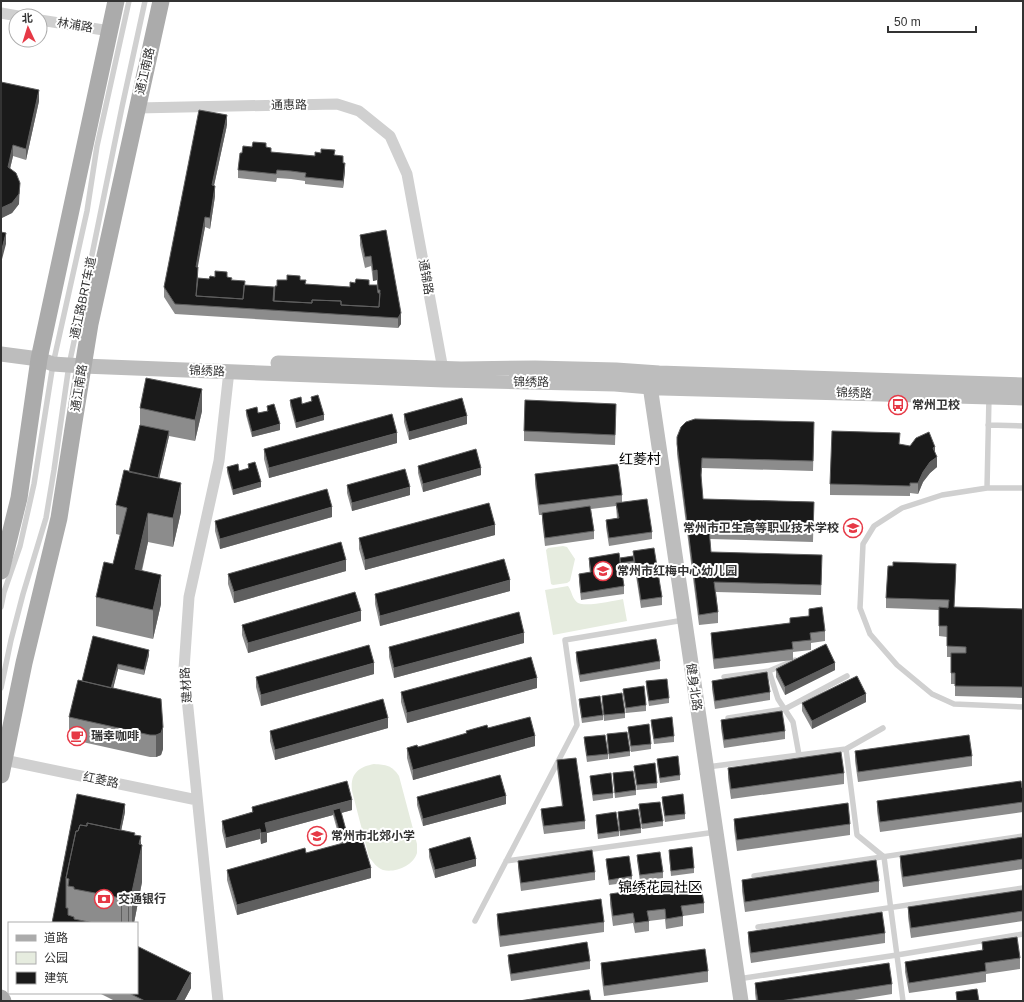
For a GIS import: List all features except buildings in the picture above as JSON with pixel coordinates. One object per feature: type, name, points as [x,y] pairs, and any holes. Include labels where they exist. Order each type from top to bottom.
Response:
[{"type":"main road","points":[[1,571],[19,498],[49,360],[116,1]]},
{"type":"main road","name":"通江南路","points":[[3,768],[24,663],[59,518],[77,361],[90,324],[161,1]]},
{"type":"street","name":"林浦路","points":[[48,21],[110,31]]},
{"type":"street","name":"通惠路","points":[[137,108],[337,104],[359,111],[390,136],[407,174]]},
{"type":"street","name":"通锦路","points":[[407,174],[443,374]]},
{"type":"street","name":"锦绣路","points":[[1,354],[49,360],[443,374],[615,384],[649,380],[1023,385]]},
{"type":"street","name":"锦绣路","points":[[77,361],[229,372],[443,374]]},
{"type":"street","name":"建材路","points":[[218,1001],[184,669],[189,597],[219,461],[229,372]]},
{"type":"street","name":"锦绣路","points":[[649,380],[1023,398]]},
{"type":"street","name":"健身北路","points":[[649,380],[741,1001]]},
{"type":"street","name":"红菱路","points":[[3,768],[198,800]]},
{"type":"lane","name":"通江路BRT车道","points":[[1,607],[4,592],[20,546],[34,484],[49,360],[87,211],[97,146],[129,1]]},
{"type":"lane","name":"通江路BRT车道","points":[[1,688],[11,640],[23,594],[46,518],[54,470],[77,361],[83,301],[145,1]]},
{"type":"lane","points":[[987,488],[989,397]]},
{"type":"lane","points":[[988,425],[1023,426]]},
{"type":"lane","points":[[1023,488],[987,488],[942,495],[902,508],[874,526],[862,544],[860,608],[870,634],[898,665],[932,694],[954,704],[1023,707]]},
{"type":"lane","points":[[475,921],[577,725],[565,640],[685,620]]},
{"type":"lane","points":[[724,677],[769,671],[798,659]]},
{"type":"lane","points":[[769,671],[778,699],[793,722],[799,755]]},
{"type":"lane","points":[[728,718],[785,709],[848,676]]},
{"type":"lane","points":[[706,767],[846,749],[882,728]]},
{"type":"lane","points":[[846,749],[857,835],[884,857],[903,1001]]},
{"type":"lane","points":[[506,861],[716,832]]},
{"type":"lane","points":[[754,876],[1023,836]]},
{"type":"lane","points":[[758,927],[1023,888]]},
{"type":"lane","points":[[738,979],[1023,934]]},
{"type":"green space","points":[[563,546],[567,547],[575,559],[570,581],[567,583],[553,585],[551,584],[546,550],[548,548]]},
{"type":"green space","points":[[568,586],[574,599],[578,603],[582,604],[623,599],[627,621],[553,635],[545,590]]},
{"type":"green space","points":[[374,764],[388,766],[399,776],[417,844],[417,853],[415,858],[403,868],[388,871],[383,870],[375,865],[369,857],[352,791],[352,780],[354,775],[360,769]]},
{"type":"place","name":"常州卫校","points":[[898,405]]},
{"type":"place","name":"常州市卫生高等职业技术学校","points":[[853,528]]},
{"type":"place","name":"常州市红梅中心幼儿园","points":[[603,571]]},
{"type":"place","name":"瑞幸咖啡","points":[[77,736]]},
{"type":"place","name":"常州市北郊小学","points":[[317,836]]},
{"type":"place","name":"交通银行","points":[[104,899]]},
{"type":"district","name":"红菱村","points":[[640,459]]},
{"type":"district","name":"锦绣花园社区","points":[[660,887]]}]
